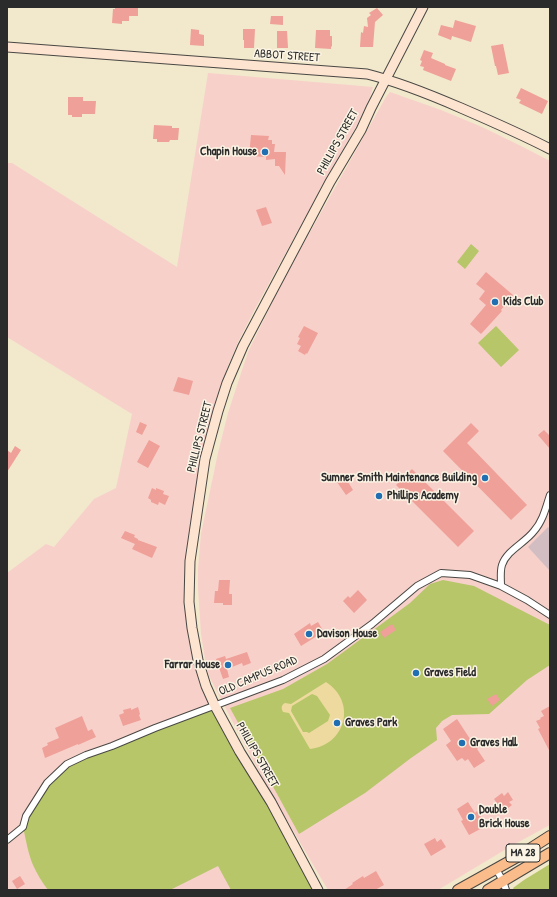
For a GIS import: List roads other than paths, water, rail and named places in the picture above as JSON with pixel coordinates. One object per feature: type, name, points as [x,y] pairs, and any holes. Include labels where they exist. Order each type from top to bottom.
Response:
[{"type":"main road","name":"MA 28","points":[[458,890],[519,856],[550,836]]},
{"type":"main road","name":"MA 28","points":[[488,890],[504,886],[550,853]]},
{"type":"street","name":"PHILLIPS STREET","points":[[318,890],[271,802],[240,752],[206,686],[201,672],[192,628],[190,602],[190,562],[205,459],[227,383],[243,346],[330,182],[361,130],[423,7]]},
{"type":"street","name":"ABBOT STREET","points":[[7,47],[367,74],[386,79],[449,103],[512,130],[550,149]]},
{"type":"street","points":[[501,586],[502,565],[507,556],[534,532],[540,522],[550,495]]},
{"type":"street","name":"OLD CAMPUS ROAD","points":[[7,840],[23,827],[26,816],[47,783],[67,764],[155,728],[283,680],[324,659],[372,624],[417,586],[441,573],[470,575],[501,586],[550,615]]},
{"type":"street","points":[[496,869],[504,886]]},
{"type":"place","name":"Chapin House","points":[[265,152]]},
{"type":"place","name":"Kids Club","points":[[495,302]]},
{"type":"place","name":"Sumner Smith Maintenance Building","points":[[485,478]]},
{"type":"place","name":"Phillips Academy","points":[[379,496]]},
{"type":"place","name":"Davison House","points":[[309,634]]},
{"type":"place","name":"Farrar House","points":[[228,665]]},
{"type":"place","name":"Graves Field","points":[[416,673]]},
{"type":"place","name":"Graves Park","points":[[337,723]]},
{"type":"place","name":"Graves Hall","points":[[462,743]]},
{"type":"place","name":"Double Brick House","points":[[471,817]]}]
